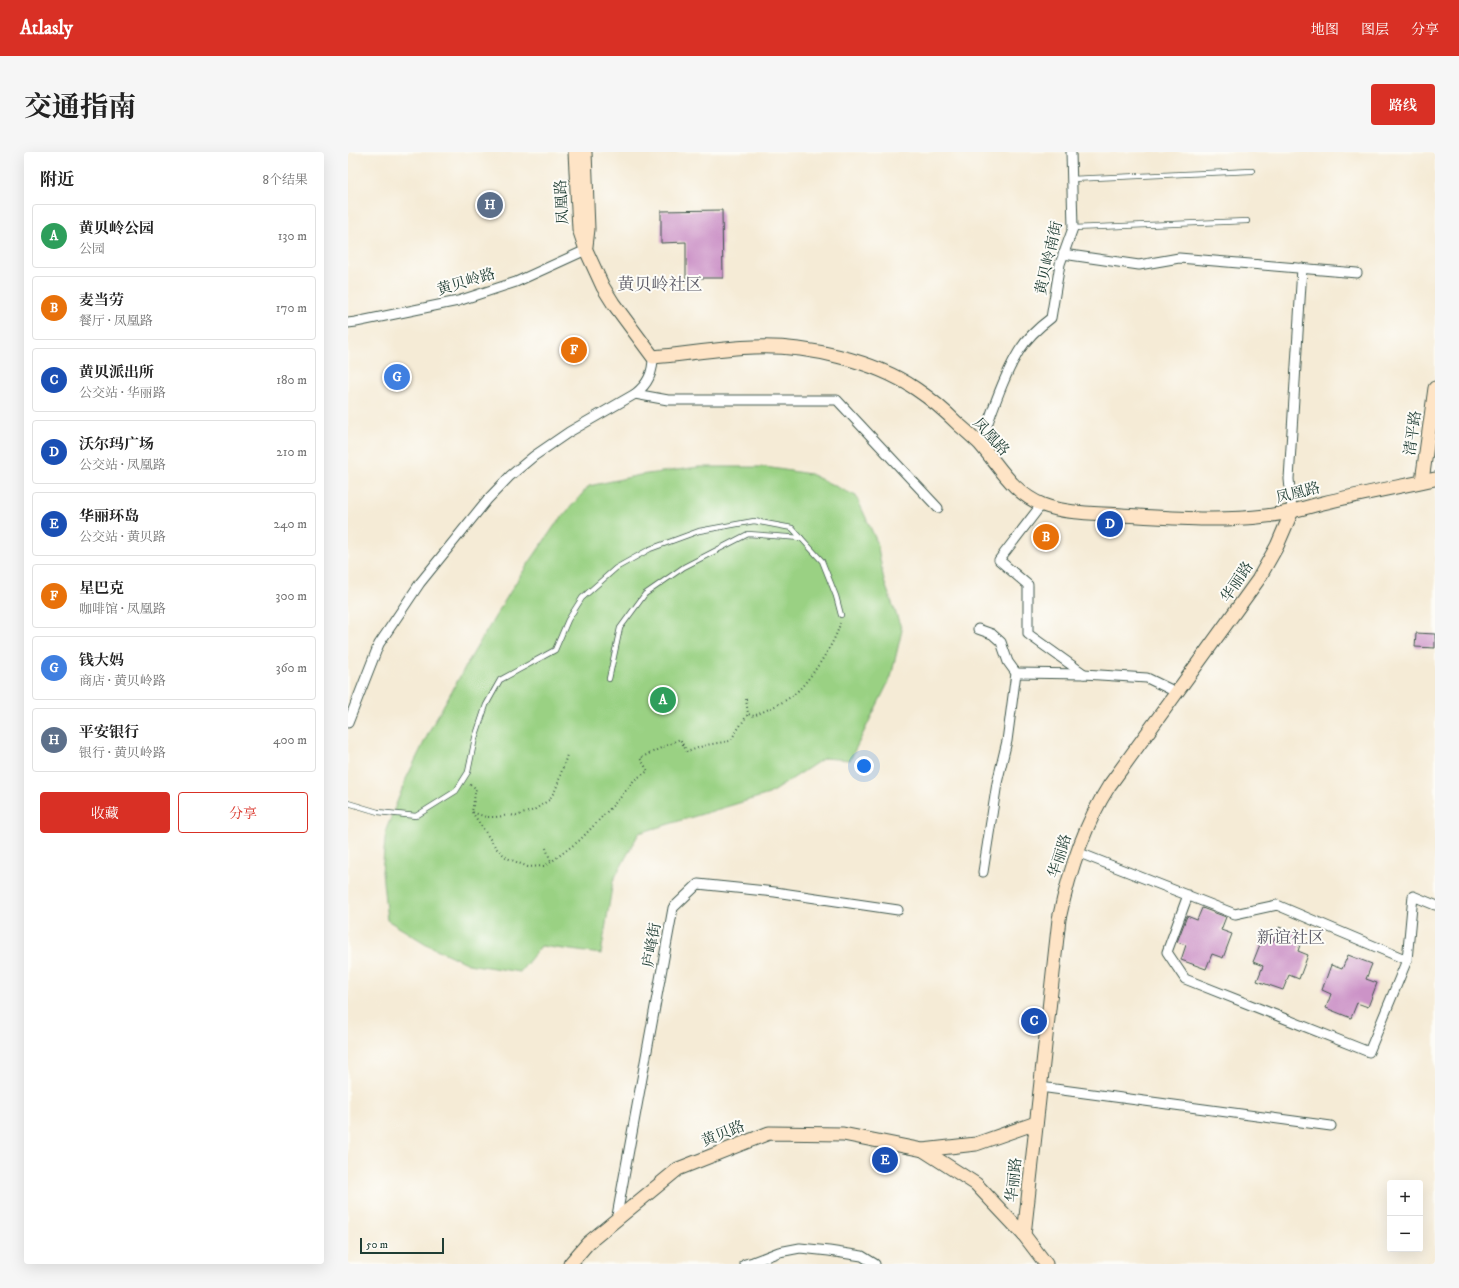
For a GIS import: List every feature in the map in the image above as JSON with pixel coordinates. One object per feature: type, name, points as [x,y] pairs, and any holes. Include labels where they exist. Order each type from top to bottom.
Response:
[{"type":"street","name":"凤凰路","points":[[575,152],[578,229],[603,287],[653,357],[724,349],[783,347],[818,352],[851,360],[888,374],[916,388],[947,412],[980,444],[1015,487],[1027,497],[1042,504],[1071,511],[1198,519],[1248,518],[1275,515],[1429,480]]},
{"type":"street","name":"凤凰路","points":[[585,152],[588,229],[586,250]]},
{"type":"street","name":"黄贝岭南街","points":[[980,444],[1005,380],[1019,350],[1037,329],[1051,318],[1063,254],[1073,228],[1071,152]]},
{"type":"street","name":"黄贝岭路","points":[[348,323],[458,301],[516,282],[586,250]]},
{"type":"street","points":[[1063,254],[1139,265],[1179,258],[1357,273]]},
{"type":"street","points":[[1292,511],[1289,479],[1302,268]]},
{"type":"street","points":[[348,723],[379,644],[420,583],[487,500],[510,476],[534,456],[569,432],[636,394],[643,388],[653,368],[653,357]]},
{"type":"street","name":"清平路","points":[[1429,480],[1435,388]]},
{"type":"street","points":[[636,394],[668,400],[837,400],[938,508]]},
{"type":"street","points":[[1042,504],[999,560],[1028,585],[1028,634],[1084,674]]},
{"type":"street","name":"华丽路","points":[[1024,1235],[1060,919],[1067,883],[1077,852],[1091,817],[1106,792],[1258,580],[1277,546],[1292,511]]},
{"type":"street","points":[[978,629],[992,634],[1001,642],[1008,662],[1016,674],[1007,741],[997,783],[983,872]]},
{"type":"street","points":[[1016,674],[1084,674],[1147,678],[1178,693]]},
{"type":"street","points":[[1077,852],[1235,914],[1277,905],[1407,960]]},
{"type":"street","name":"庐峰街","points":[[616,1221],[673,908],[698,884],[775,892],[898,910]]},
{"type":"street","points":[[1188,895],[1167,952],[1185,979],[1369,1052],[1407,960],[1413,896],[1435,905]]},
{"type":"street","points":[[1040,1086],[1331,1126]]},
{"type":"street","name":"黄贝路","points":[[570,1264],[588,1244],[678,1169],[769,1133],[843,1134],[923,1150],[976,1144],[1036,1123]]},
{"type":"street","name":"黄贝路","points":[[923,1150],[976,1184],[1024,1235]]},
{"type":"street","points":[[1024,1235],[1046,1264]]},
{"type":"street","points":[[745,1264],[780,1252],[800,1248],[828,1250],[862,1256],[874,1264]]},
{"type":"lane","points":[[1072,179],[1252,171]]},
{"type":"lane","points":[[1073,228],[1247,221]]},
{"type":"lane","points":[[348,803],[378,812],[416,816],[456,791],[468,772],[475,738],[486,705],[500,680],[554,650],[568,620],[582,598],[616,568],[650,549],[699,531],[754,521],[792,528],[822,561],[836,596],[841,615]]},
{"type":"lane","points":[[609,679],[620,628],[644,594],[684,567],[748,534],[801,538]]},
{"type":"path","points":[[748,714],[754,716],[792,696],[804,685],[832,643],[839,627],[841,615]]},
{"type":"path","points":[[462,782],[476,788],[472,812],[484,833],[496,848],[507,858],[528,867],[544,866],[580,840],[620,798],[634,780],[648,771],[640,758],[680,739],[688,752],[706,745],[730,740],[748,714],[746,699]]},
{"type":"path","points":[[472,812],[486,817],[496,817],[510,815],[516,816],[534,811],[549,800],[556,789],[567,756]]},
{"type":"path","points":[[546,848],[551,862]]},
{"type":"green space","points":[[699,467],[765,467],[810,474],[856,496],[877,542],[884,581],[902,630],[891,677],[850,760],[824,758],[769,794],[639,833],[613,881],[601,954],[541,946],[520,972],[468,964],[428,945],[387,920],[382,872],[386,830],[406,779],[433,724],[475,650],[518,579],[555,525],[589,486],[640,475]]},
{"type":"building","points":[[722,210],[723,278],[686,278],[686,242],[661,243],[661,211]]},
{"type":"building","points":[[1416,633],[1435,634],[1435,648],[1415,647]]},
{"type":"building","points":[[1202,908],[1226,917],[1221,930],[1232,934],[1223,958],[1212,954],[1206,969],[1181,960],[1186,945],[1177,942],[1187,916],[1197,920]]},
{"type":"building","points":[[1279,927],[1303,936],[1298,951],[1308,955],[1299,979],[1289,975],[1283,990],[1257,981],[1263,966],[1253,962],[1263,937],[1274,941]]},
{"type":"building","points":[[1348,955],[1372,964],[1366,979],[1377,983],[1368,1007],[1357,1003],[1351,1018],[1326,1008],[1331,994],[1322,990],[1331,965],[1342,969]]},
{"type":"place","name":"平安银行","points":[[490,205]]},
{"type":"place","name":"星巴克","points":[[574,350]]},
{"type":"place","name":"钱大妈","points":[[397,377]]},
{"type":"place","name":"沃尔玛广场","points":[[1110,524]]},
{"type":"place","name":"麦当劳","points":[[1046,537]]},
{"type":"place","name":"黄贝岭公园","points":[[663,700]]},
{"type":"place","name":"黄贝派出所","points":[[1034,1021]]},
{"type":"place","name":"华丽环岛","points":[[885,1160]]},
{"type":"district","name":"黄贝岭社区","points":[[660,285]]},
{"type":"district","name":"新谊社区","points":[[1291,938]]}]
